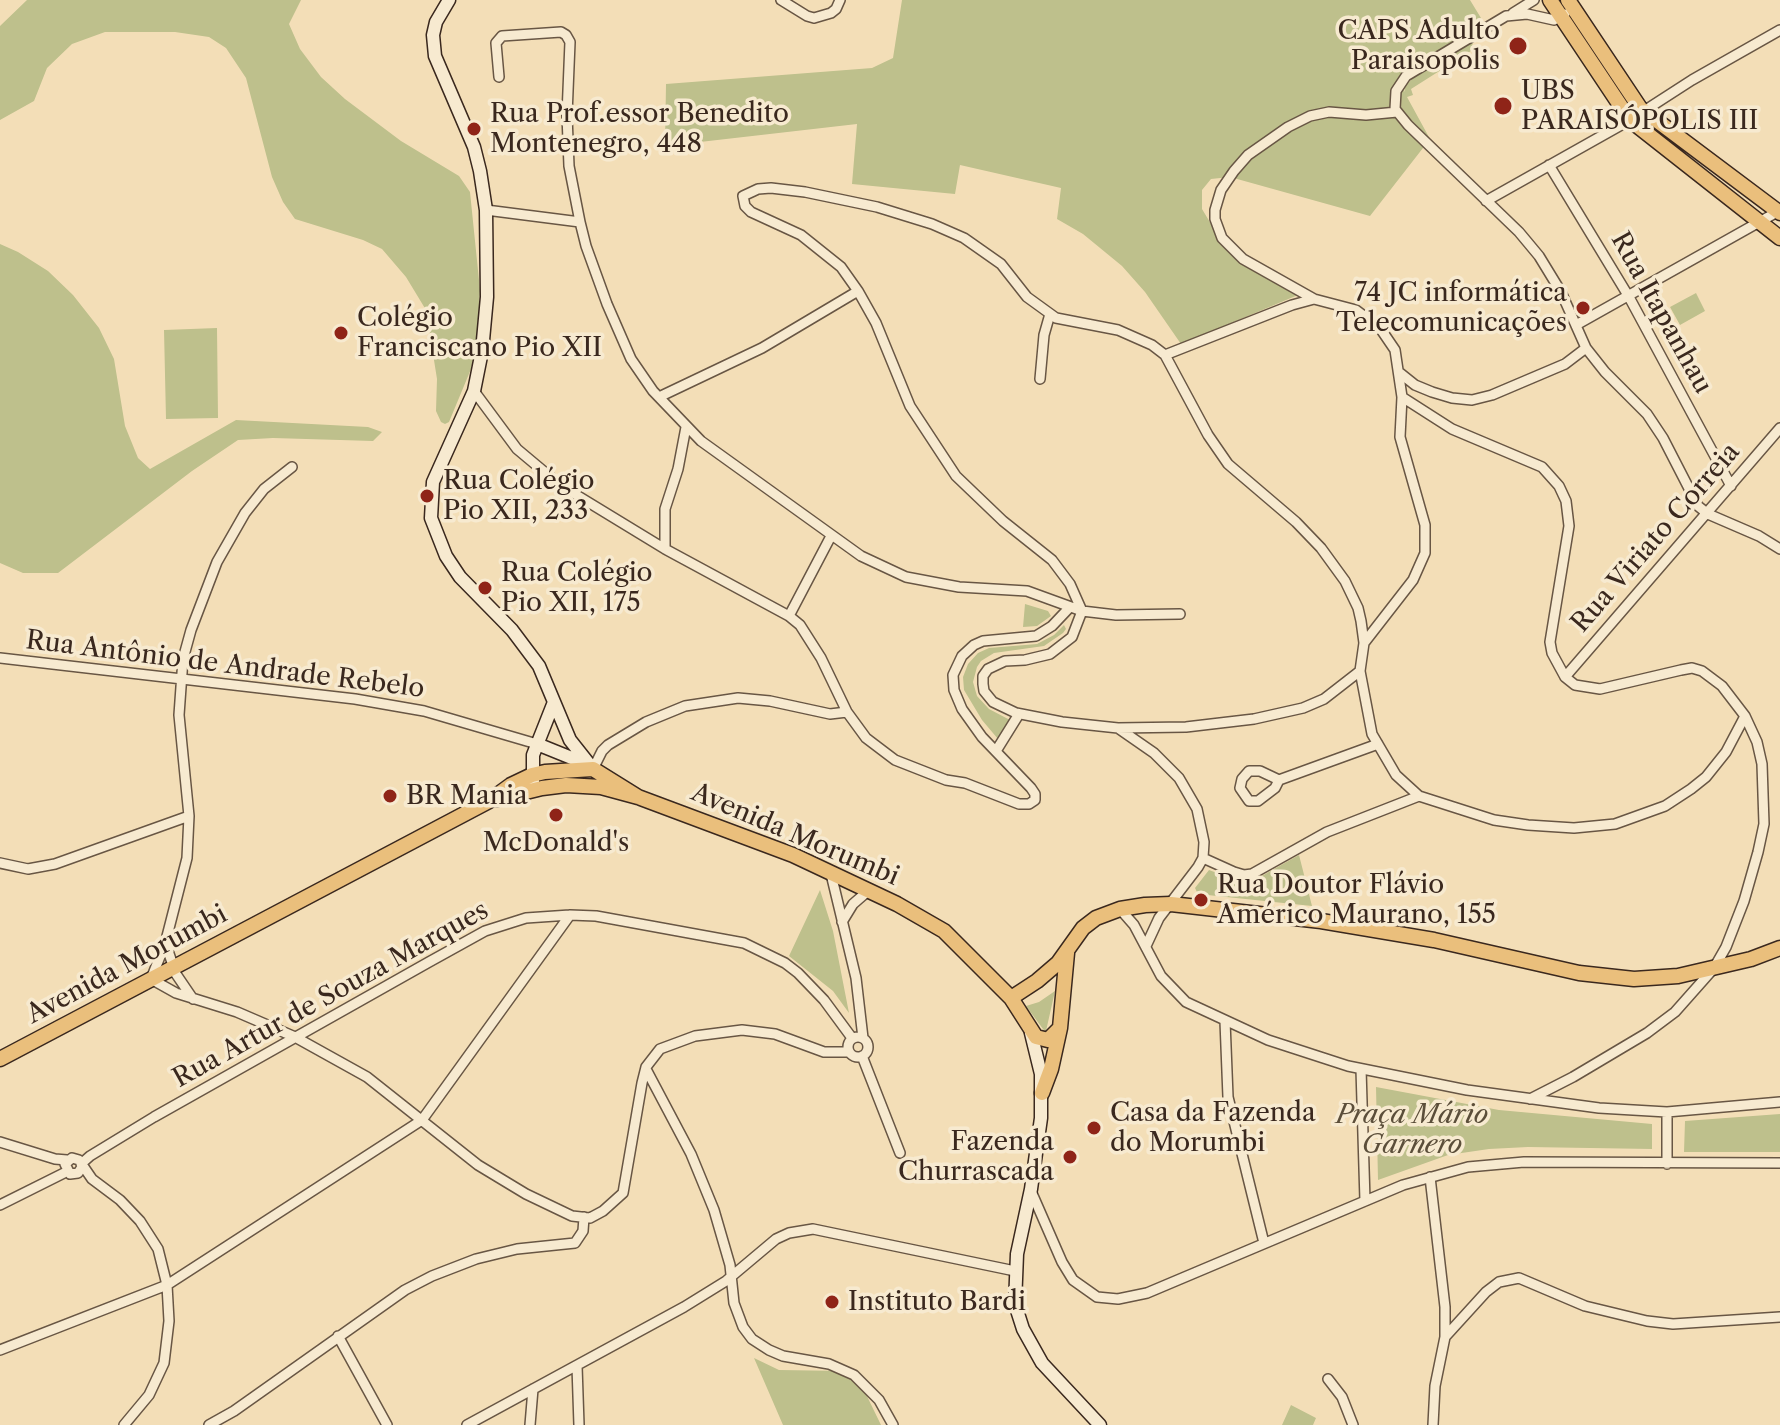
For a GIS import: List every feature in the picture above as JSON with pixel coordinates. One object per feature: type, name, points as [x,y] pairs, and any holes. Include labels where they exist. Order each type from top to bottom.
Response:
[{"type":"main road","points":[[1550,0],[1567,8],[1643,111],[1779,212]]},
{"type":"main road","points":[[1567,8],[1630,120],[1780,238]]},
{"type":"main road","points":[[536,784],[582,779],[593,769]]},
{"type":"main road","name":"Avenida Morumbi","points":[[593,769],[638,797]]},
{"type":"main road","name":"Avenida Morumbi","points":[[3,1055],[489,801],[536,784],[585,785],[638,797],[793,855],[897,904],[944,931],[1011,998],[1031,1033]]},
{"type":"main road","points":[[1011,998],[1048,972],[1067,953],[1083,928],[1096,918],[1120,909],[1171,904],[1321,921],[1609,977],[1634,979],[1678,976],[1780,948]]},
{"type":"main road","points":[[1042,1093],[1060,1028],[1067,953]]},
{"type":"main road","points":[[1048,972],[1058,975],[1064,983]]},
{"type":"main road","points":[[1031,1033],[1041,1040],[1048,1040],[1060,1028]]},
{"type":"street","points":[[449,0],[436,22],[433,35],[435,56],[474,147],[486,210],[487,297],[482,351],[474,391],[433,482],[431,518],[446,556],[460,577],[539,666],[570,740],[593,769]]},
{"type":"street","points":[[781,0],[814,18],[831,13],[840,0]]},
{"type":"street","points":[[1534,0],[1406,76],[1396,91],[1394,104],[1397,112],[1519,232],[1539,256],[1561,292],[1586,348],[1647,414],[1698,506],[1708,514],[1759,536],[1780,549]]},
{"type":"street","points":[[1510,14],[1554,20],[1567,8]]},
{"type":"street","points":[[1486,201],[1780,30]]},
{"type":"street","points":[[499,77],[496,43],[502,36],[561,32],[566,35],[570,42],[567,115],[569,166],[580,222],[607,304],[631,359],[659,397],[686,427],[722,458],[831,536],[875,564],[906,577],[959,587],[1027,591],[1082,611],[1116,615],[1180,614]]},
{"type":"street","points":[[1364,643],[1413,580],[1425,553],[1425,525],[1400,437],[1402,397],[1395,350],[1388,336],[1356,310],[1314,299],[1243,259],[1222,238],[1215,219],[1217,200],[1234,171],[1264,143],[1310,116],[1329,112],[1366,115],[1397,112]]},
{"type":"street","name":"Rua Itapanhau","points":[[1549,165],[1629,297],[1731,486]]},
{"type":"street","points":[[1360,671],[1324,699],[1303,708],[1217,724],[1118,728],[1019,714],[993,702],[984,691],[983,676],[988,669],[999,663],[1038,657],[1059,649],[1072,637],[1082,611],[1061,569],[970,491],[931,441],[910,406],[876,323],[858,291],[828,255],[787,227],[751,212],[745,206],[743,196],[758,189],[771,188],[805,192],[877,207],[932,224],[964,238],[1001,264],[1027,297],[1056,318],[1118,330],[1152,345],[1165,355],[1208,435],[1228,464],[1296,522],[1337,568],[1358,608],[1364,643],[1360,671],[1366,711],[1378,744],[1396,775],[1419,796],[1494,820],[1528,825],[1574,828],[1615,824],[1665,806],[1698,783],[1726,752],[1745,716]]},
{"type":"street","points":[[486,210],[580,222]]},
{"type":"street","points":[[1576,325],[1779,212]]},
{"type":"street","points":[[659,397],[762,348],[858,291]]},
{"type":"street","points":[[1165,355],[1280,309],[1314,299]]},
{"type":"street","points":[[1040,379],[1044,335],[1050,314]]},
{"type":"street","points":[[1400,373],[1415,385],[1432,392],[1472,400],[1492,395],[1551,370],[1576,358],[1586,348]]},
{"type":"street","points":[[474,391],[517,449],[538,470],[665,549],[789,616],[800,625],[821,658],[847,712],[866,738],[895,760],[946,780],[965,783],[1019,804],[1032,803],[1036,798],[1031,788],[982,737],[957,699],[953,682],[957,663],[968,650],[983,641],[1044,632],[1070,607]]},
{"type":"street","points":[[1402,397],[1452,429],[1542,467],[1559,486],[1566,501],[1569,526],[1550,642],[1552,653],[1565,677],[1575,685],[1600,689],[1692,668],[1712,677],[1745,716],[1757,742],[1762,764],[1764,824],[1744,901],[1714,968],[1675,1012],[1616,1052],[1530,1099]]},
{"type":"street","points":[[665,549],[665,509],[678,469],[686,427]]},
{"type":"street","name":"Rua Viriato Correia","points":[[1565,677],[1780,428]]},
{"type":"street","points":[[292,467],[259,494],[245,513],[217,562],[191,630],[181,680],[179,715],[189,816],[187,858],[165,944],[151,979],[170,991],[237,1012],[295,1037],[367,1077],[478,1165],[526,1194],[572,1216],[590,1218],[612,1206],[623,1193],[646,1069],[660,1049],[695,1036],[725,1030],[760,1031],[824,1052],[849,1052],[862,1056]]},
{"type":"street","points":[[789,616],[831,536]]},
{"type":"street","name":"Rua Antônio de Andrade Rebelo","points":[[0,658],[355,699],[424,711],[537,744]]},
{"type":"street","points":[[593,769],[608,745],[646,722],[685,706],[738,698],[770,701],[830,714],[847,712]]},
{"type":"street","points":[[536,784],[537,744],[554,702]]},
{"type":"street","points":[[996,751],[1019,714]]},
{"type":"street","points":[[1118,728],[1171,768],[1188,791],[1201,827],[1203,858],[1155,925],[1146,946]]},
{"type":"street","points":[[537,744],[574,757],[593,769]]},
{"type":"street","points":[[1279,780],[1378,744]]},
{"type":"street","points":[[1203,858],[1234,872],[1252,874],[1327,832],[1419,796]]},
{"type":"street","points":[[0,863],[28,869],[55,864],[189,816]]},
{"type":"street","points":[[831,874],[856,978],[867,1049],[862,1056]]},
{"type":"street","points":[[842,922],[853,904],[868,891]]},
{"type":"street","points":[[1120,909],[1146,946],[1161,976],[1186,1002],[1268,1040],[1361,1069],[1467,1090],[1599,1108],[1667,1112],[1780,1102]]},
{"type":"street","points":[[0,1350],[167,1285],[422,1120],[570,915]]},
{"type":"street","name":"Rua Artur de Souza Marques","points":[[0,1205],[485,931],[526,918],[596,916],[744,943],[785,963],[798,973],[824,1000],[852,1038]]},
{"type":"street","points":[[165,944],[173,968],[193,999]]},
{"type":"street","points":[[1225,1021],[1228,1097],[1264,1243]]},
{"type":"street","name":"Avenida Morumbi","points":[[1031,1033],[1042,1093],[1031,1189],[1015,1271],[1015,1304],[1031,1346],[1050,1372],[1100,1425]]},
{"type":"street","points":[[849,1052],[848,1043],[852,1038],[863,1038]]},
{"type":"street","points":[[862,1056],[900,1153]]},
{"type":"street","points":[[646,1069],[691,1154],[714,1210],[730,1265],[737,1311],[752,1339],[761,1347],[783,1356],[815,1360],[848,1372],[864,1383],[879,1400],[893,1425]]},
{"type":"street","points":[[1361,1069],[1365,1201]]},
{"type":"street","points":[[1667,1112],[1667,1164]]},
{"type":"street","points":[[0,1142],[69,1166],[92,1179],[120,1200],[140,1221],[158,1249],[167,1285],[169,1321],[164,1363],[149,1395],[124,1425]]},
{"type":"street","points":[[1031,1189],[1067,1271],[1081,1287],[1097,1297],[1127,1299],[1365,1201],[1430,1177],[1494,1163],[1780,1163]]},
{"type":"street","points":[[1430,1177],[1445,1307],[1445,1337],[1435,1386],[1433,1425]]},
{"type":"street","points":[[209,1425],[234,1411],[393,1297],[445,1270],[476,1259],[517,1249],[575,1243],[581,1238],[584,1217]]},
{"type":"street","points":[[467,1425],[684,1307],[731,1277],[776,1239],[789,1233],[813,1229],[1015,1271]]},
{"type":"street","points":[[1445,1337],[1486,1292],[1499,1282],[1519,1278],[1585,1306],[1647,1321],[1673,1324],[1780,1317]]},
{"type":"street","points":[[338,1336],[387,1425]]},
{"type":"street","points":[[577,1366],[579,1425]]},
{"type":"street","points":[[1328,1379],[1342,1397],[1353,1425]]},
{"type":"street","points":[[530,1425],[533,1389]]},
{"type":"street","points":[[134,1415],[144,1425]]},
{"type":"green space","points":[[27,0],[301,0],[289,24],[300,49],[321,77],[401,141],[459,176],[470,192],[480,290],[478,339],[471,369],[449,422],[441,422],[436,411],[437,379],[426,310],[406,277],[382,249],[295,219],[272,177],[246,78],[226,48],[209,37],[175,32],[105,32],[72,44],[47,68],[34,101],[0,120],[0,26]]},
{"type":"green space","points":[[902,0],[1470,0],[1481,18],[1477,20],[1481,28],[1399,82],[1405,92],[1404,87],[1414,77],[1473,42],[1471,51],[1411,89],[1413,95],[1407,97],[1430,139],[1370,216],[1230,177],[1211,179],[1202,190],[1202,209],[1220,239],[1253,271],[1294,290],[1298,295],[1181,344],[1145,292],[1122,266],[1083,234],[1057,219],[1061,188],[960,165],[955,194],[852,184],[857,124],[665,146],[666,84],[872,68],[893,58]]},
{"type":"green space","points":[[0,244],[48,271],[73,295],[99,328],[114,359],[125,426],[138,458],[150,469],[236,420],[368,427],[382,432],[373,441],[238,440],[192,471],[58,573],[23,573],[0,563]]},
{"type":"green space","points":[[1696,293],[1705,311],[1680,325],[1670,307]]},
{"type":"green space","points":[[217,328],[218,418],[166,419],[164,330]]},
{"type":"green space","points":[[1025,604],[1048,611],[1051,616],[1037,626],[1023,627]]},
{"type":"green space","points":[[1064,625],[1066,629],[1063,633],[1044,646],[994,653],[977,667],[973,682],[977,696],[989,709],[1010,720],[998,739],[964,690],[963,677],[968,664],[978,653],[989,648],[1037,644],[1054,635]]},
{"type":"green space","points":[[1299,855],[1312,906],[1198,894],[1195,888],[1209,870],[1244,883],[1251,882]]},
{"type":"green space","points":[[820,890],[833,931],[849,1013],[833,991],[789,956]]},
{"type":"green space","points":[[1055,991],[1046,1033],[1026,1006],[1039,1002]]},
{"type":"green space","name":"Praça Mário Garnero","points":[[1376,1087],[1499,1110],[1652,1124],[1652,1149],[1489,1149],[1448,1155],[1378,1180]]},
{"type":"green space","points":[[1780,1114],[1780,1152],[1684,1152],[1685,1121]]},
{"type":"green space","points":[[754,1358],[779,1370],[845,1371],[864,1390],[881,1425],[783,1425]]},
{"type":"green space","points":[[1291,1405],[1316,1418],[1313,1425],[1282,1425]]},
{"type":"place","name":"CAPS Adulto Paraisopolis","points":[[1518,46]]},
{"type":"place","name":"UBS PARAISÓPOLIS III","points":[[1503,106]]},
{"type":"place","name":"Rua Prof.essor Benedito Montenegro, 448","points":[[474,129]]},
{"type":"place","name":"74 JC informática Telecomunicações","points":[[1583,308]]},
{"type":"place","name":"Colégio Franciscano Pio XII","points":[[341,333]]},
{"type":"place","name":"Rua Colégio Pio XII, 233","points":[[427,496]]},
{"type":"place","name":"Rua Colégio Pio XII, 175","points":[[485,588]]},
{"type":"place","name":"BR Mania","points":[[390,796]]},
{"type":"place","name":"McDonald's","points":[[556,815]]},
{"type":"place","name":"Rua Doutor Flávio Américo Maurano, 155","points":[[1201,900]]},
{"type":"place","name":"Casa da Fazenda do Morumbi","points":[[1094,1128]]},
{"type":"place","name":"Fazenda Churrascada","points":[[1070,1157]]},
{"type":"place","name":"Instituto Bardi","points":[[832,1302]]}]
